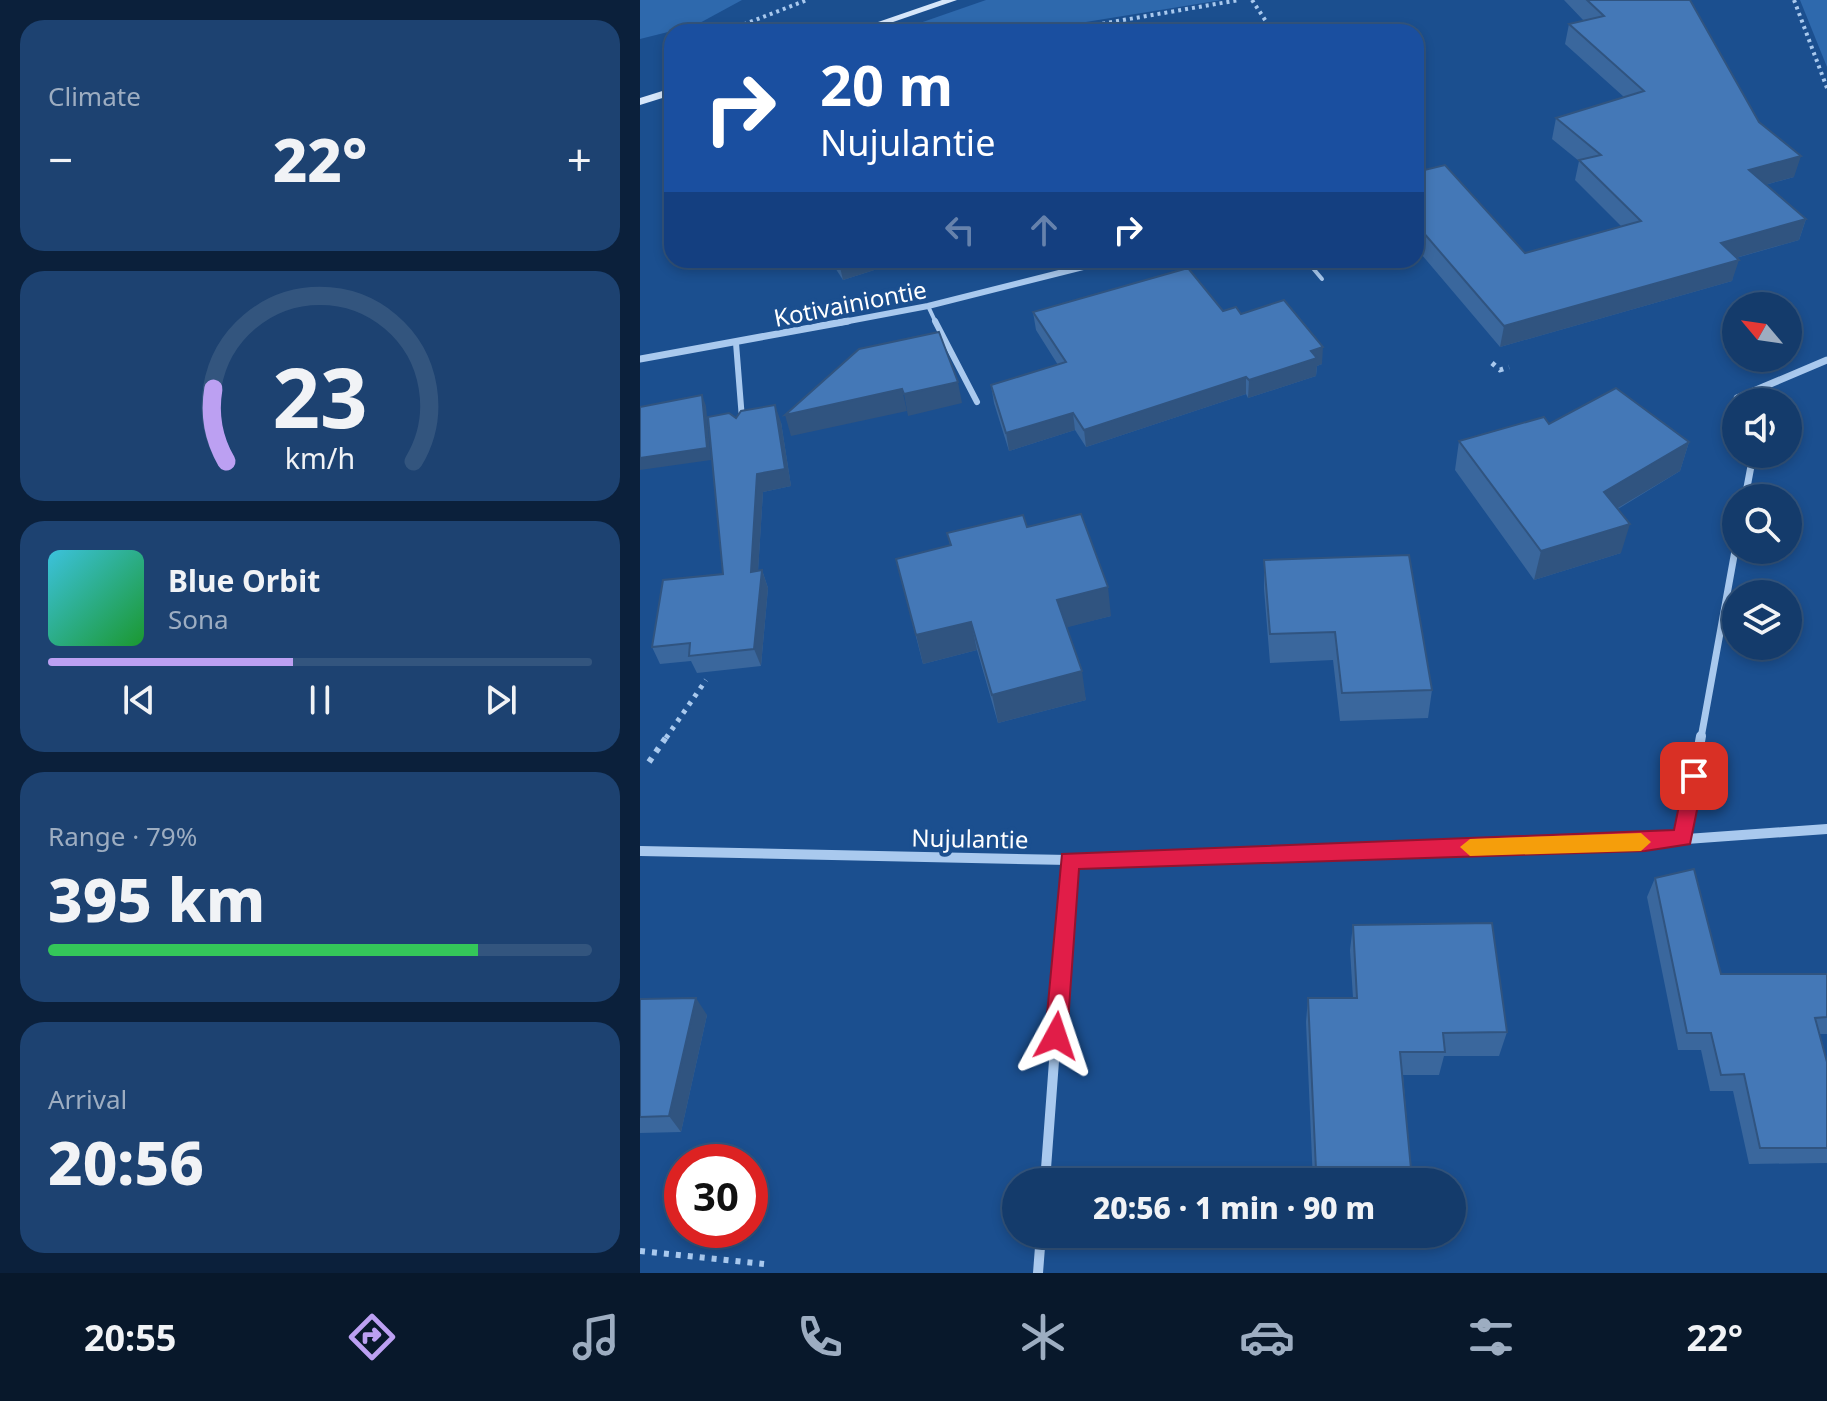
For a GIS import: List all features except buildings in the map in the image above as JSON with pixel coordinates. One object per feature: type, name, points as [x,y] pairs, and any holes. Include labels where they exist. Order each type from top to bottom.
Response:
[{"type":"main road","points":[[878,24],[952,0]]},
{"type":"main road","points":[[640,102],[664,94]]},
{"type":"street","name":"Kotivainiontie","points":[[640,359],[928,306],[1079,268]]},
{"type":"street","points":[[1761,388],[1827,360]]},
{"type":"street","points":[[1683,838],[1733,564]]},
{"type":"street","name":"Nujulantie","points":[[640,851],[1069,860],[1645,842],[1827,829]]},
{"type":"street","points":[[1046,1168],[1069,860]]},
{"type":"street","points":[[1038,1273],[1040,1248]]},
{"type":"lane","points":[[1313,268],[1322,279]]},
{"type":"lane","points":[[928,306],[977,402]]},
{"type":"lane","points":[[736,343],[744,406],[741,430]]},
{"type":"path","points":[[745,24],[807,0]]},
{"type":"path","points":[[1113,24],[1239,0]]},
{"type":"path","points":[[1252,0],[1268,24]]},
{"type":"path","points":[[1794,0],[1827,88]]},
{"type":"path","points":[[1492,363],[1500,370],[1509,367]]},
{"type":"path","points":[[649,762],[706,680]]},
{"type":"path","points":[[640,1251],[764,1264]]},
{"type":"shaded area","points":[[640,0],[742,0],[698,24],[664,24],[664,33],[640,39]]},
{"type":"shaded area","points":[[986,0],[1222,0],[1074,24],[917,24]]},
{"type":"shaded area","points":[[1800,0],[1827,0],[1827,67]]},
{"type":"slow traffic","points":[[1470,847],[1641,842]]},
{"type":"route","points":[[1056,1036],[1069,860],[1645,842],[1683,838],[1694,776]]}]
